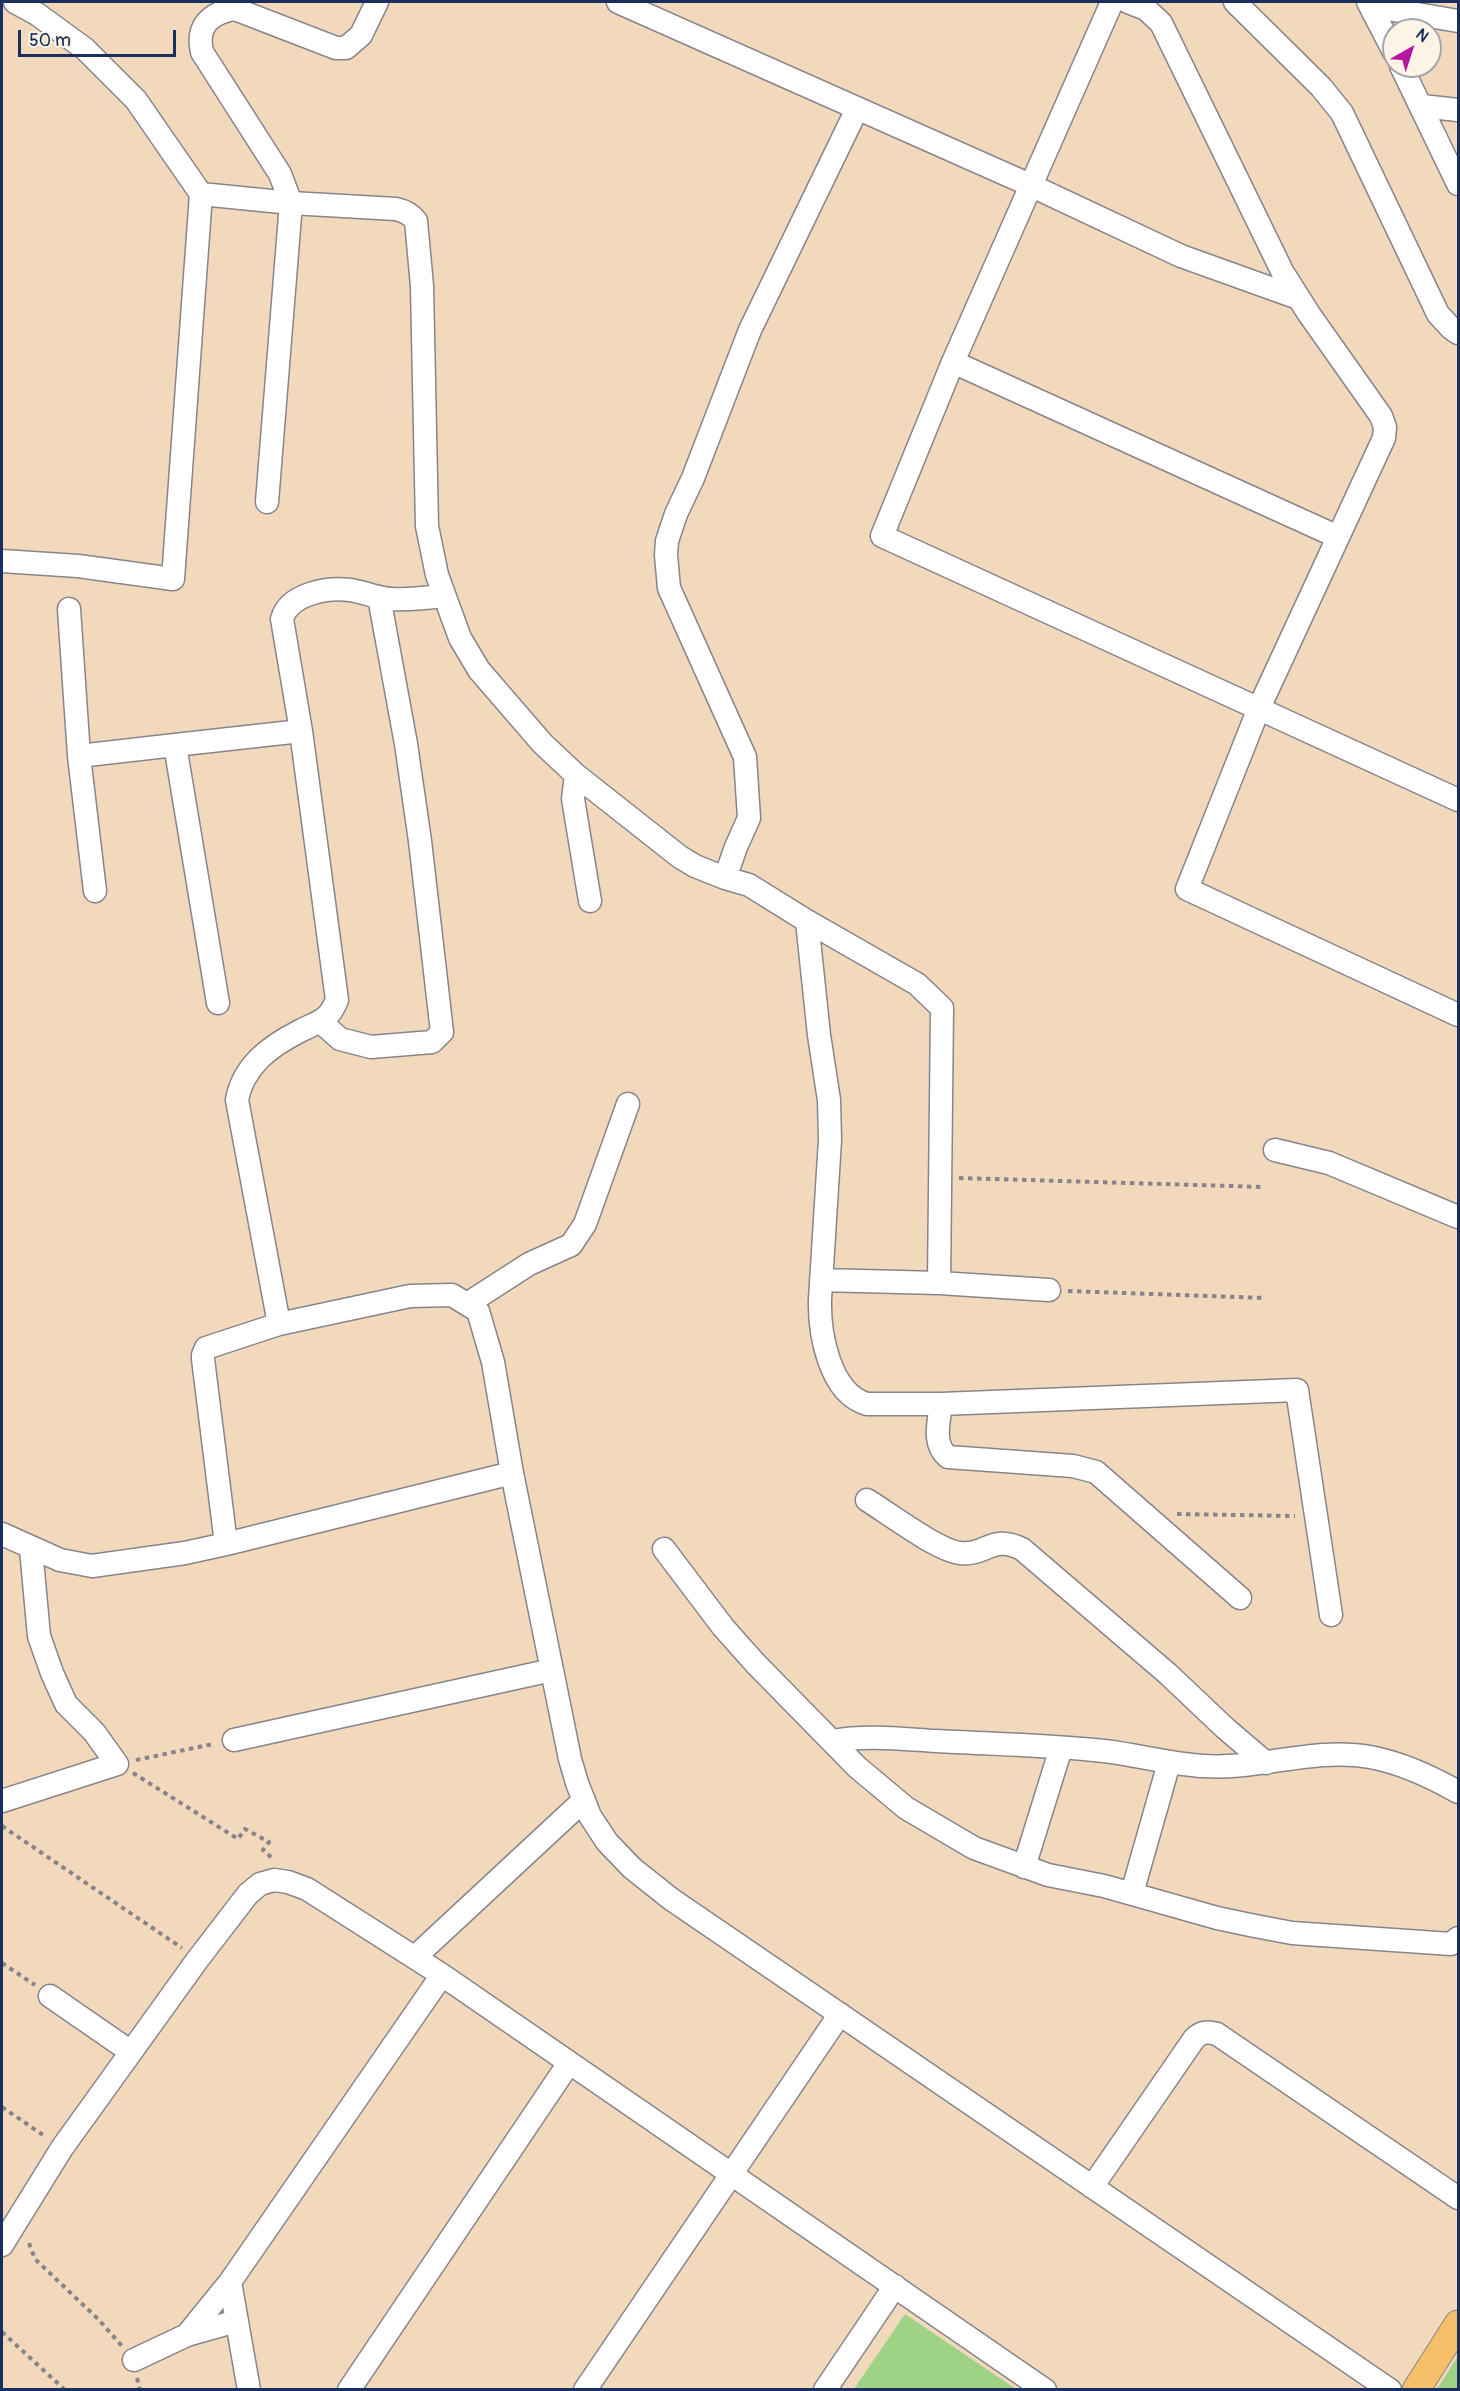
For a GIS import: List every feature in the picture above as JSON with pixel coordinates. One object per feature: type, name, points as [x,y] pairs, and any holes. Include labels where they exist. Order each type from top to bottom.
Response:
[{"type":"main road","points":[[1416,2390],[1458,2324]]},
{"type":"street","points":[[2,561],[78,566],[173,579],[201,194],[136,100],[40,8],[15,2]]},
{"type":"street","points":[[267,502],[291,203],[280,174],[202,52],[201,31],[219,12],[235,9],[336,48],[346,48],[361,35],[377,2]]},
{"type":"street","points":[[618,2],[657,9],[857,109],[1030,185],[1181,256],[1298,298]]},
{"type":"street","points":[[1112,2],[953,363],[882,536],[1458,800]]},
{"type":"street","points":[[1128,2],[1146,9],[1161,23],[1283,273],[1381,416],[1385,427],[1384,438],[1259,708],[1187,889],[1458,1015]]},
{"type":"street","points":[[1235,2],[1322,87],[1342,114],[1438,314],[1458,333]]},
{"type":"street","points":[[1369,4],[1458,21]]},
{"type":"street","points":[[1369,4],[1382,29]]},
{"type":"street","points":[[1407,78],[1458,184]]},
{"type":"street","points":[[1422,105],[1458,111]]},
{"type":"street","points":[[725,878],[749,818],[746,757],[669,588],[666,571],[667,541],[750,330],[857,109]]},
{"type":"street","points":[[201,194],[291,203],[396,209],[409,213],[416,221],[422,286],[427,526],[431,554],[443,596],[460,638],[479,669],[520,720],[576,775],[680,856],[695,866],[749,885],[918,984],[942,1008],[939,1282]]},
{"type":"street","points":[[953,363],[1338,537]]},
{"type":"street","points":[[279,1324],[237,1100],[239,1085],[245,1073],[262,1056],[300,1031],[321,1022],[332,1012],[337,1000],[301,731],[282,626],[284,613],[300,599],[321,591],[347,590],[379,597],[408,599],[443,596]]},
{"type":"street","points":[[321,1022],[340,1039],[371,1047],[432,1042],[439,1038],[442,1032],[420,841],[406,744],[379,597]]},
{"type":"street","points":[[69,609],[80,756],[95,891]]},
{"type":"street","points":[[80,756],[301,731]]},
{"type":"street","points":[[175,746],[218,1003]]},
{"type":"street","points":[[576,775],[573,799],[590,901]]},
{"type":"street","points":[[807,921],[819,1035],[829,1100],[830,1140],[819,1310],[825,1350],[845,1389],[859,1402],[867,1404],[941,1404],[1297,1390],[1331,1615]]},
{"type":"street","points":[[467,1304],[529,1264],[571,1245],[585,1224],[628,1104]]},
{"type":"street","points":[[1275,1150],[1329,1163],[1458,1217]]},
{"type":"street","points":[[821,1280],[939,1282],[1049,1290]]},
{"type":"street","points":[[226,1544],[203,1355],[209,1346],[279,1324],[410,1296],[452,1295],[478,1311],[493,1362],[512,1473],[570,1759],[584,1800],[599,1832],[632,1868],[671,1899],[1390,2390]]},
{"type":"street","points":[[941,1404],[937,1442],[942,1452],[948,1457],[1073,1466],[1096,1472],[1240,1598]]},
{"type":"street","points":[[2,1534],[31,1549],[60,1560],[92,1566],[185,1553],[226,1544],[512,1473]]},
{"type":"street","points":[[867,1500],[952,1552],[971,1553],[1003,1543],[1022,1549],[1168,1674],[1266,1763]]},
{"type":"street","points":[[2,1801],[117,1764],[94,1732],[66,1704],[52,1673],[39,1636],[31,1549]]},
{"type":"street","points":[[664,1549],[723,1627],[832,1741],[885,1792],[928,1822],[974,1848],[1048,1875],[1132,1893],[1217,1918],[1293,1933],[1451,1944],[1458,1938]]},
{"type":"street","points":[[234,1740],[552,1670]]},
{"type":"street","points":[[832,1741],[869,1738],[1061,1748],[1133,1755],[1169,1763],[1224,1767],[1266,1763],[1309,1755],[1369,1757],[1411,1768],[1458,1792]]},
{"type":"street","points":[[1024,1867],[1061,1748]]},
{"type":"street","points":[[1132,1893],[1169,1763]]},
{"type":"street","points":[[415,1957],[584,1800]]},
{"type":"street","points":[[2,2245],[62,2148],[198,1959],[248,1894],[274,1880],[307,1889],[415,1957],[1045,2390]]},
{"type":"street","points":[[187,2335],[230,2282],[442,1975]]},
{"type":"street","points":[[46,1993],[131,2052]]},
{"type":"street","points":[[585,2390],[840,2014]]},
{"type":"street","points":[[1092,2187],[1194,2039],[1204,2032],[1211,2032],[1458,2198]]},
{"type":"street","points":[[349,2390],[569,2063]]},
{"type":"street","points":[[230,2282],[249,2390]]},
{"type":"street","points":[[825,2390],[895,2286]]},
{"type":"street","points":[[134,2360],[187,2335],[237,2321]]},
{"type":"path","points":[[964,1179],[1264,1186]]},
{"type":"path","points":[[1049,1290],[1265,1298]]},
{"type":"path","points":[[1167,1514],[1304,1516]]},
{"type":"path","points":[[117,1764],[234,1740]]},
{"type":"path","points":[[117,1764],[238,1839],[245,1829],[269,1842],[263,1850],[272,1858]]},
{"type":"path","points":[[2,1826],[187,1952]]},
{"type":"path","points":[[2,1963],[46,1993]]},
{"type":"path","points":[[2,2107],[53,2142]]},
{"type":"path","points":[[24,2209],[30,2248],[35,2259],[98,2319],[134,2360],[140,2390]]},
{"type":"path","points":[[2,2332],[65,2390]]},
{"type":"green space","points":[[905,2314],[1016,2389],[854,2389]]},
{"type":"green space","points":[[1458,2356],[1458,2389],[1437,2389]]}]
